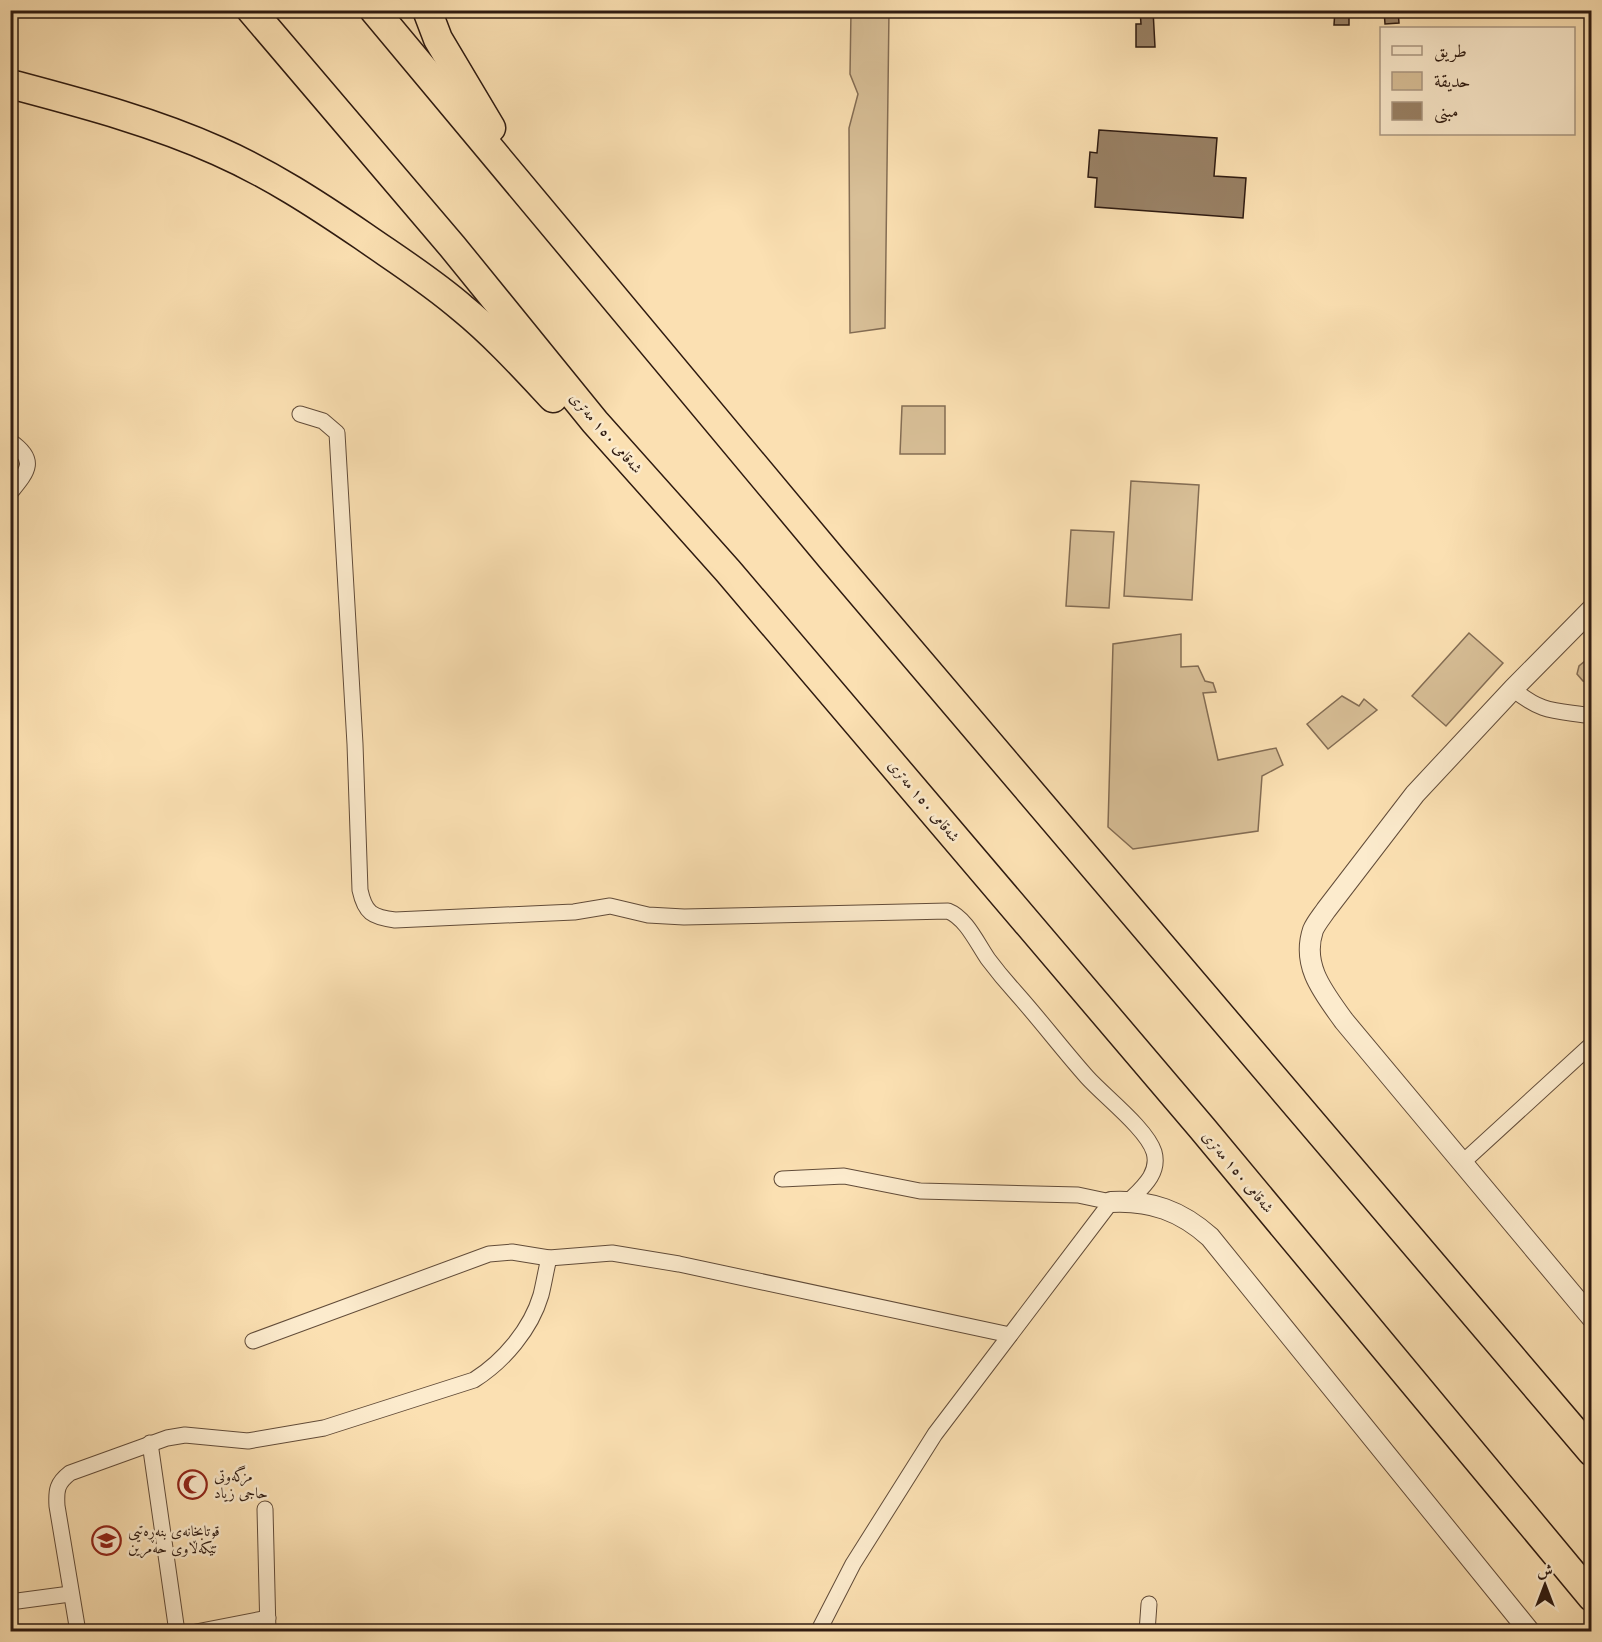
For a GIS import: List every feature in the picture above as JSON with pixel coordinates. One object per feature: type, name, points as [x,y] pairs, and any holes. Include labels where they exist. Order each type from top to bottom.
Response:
[{"type":"highway","name":"شەقامی ١٥٠ مەتری","points":[[251,10],[452,246],[595,422],[728,571],[1202,1128],[1592,1597]]},
{"type":"highway","points":[[374,10],[833,560],[1592,1452]]},
{"type":"highway","points":[[427,10],[438,39],[538,204]]},
{"type":"highway","points":[[10,84],[115,112],[168,131],[247,165],[313,202],[421,276],[462,308],[537,381],[634,482],[728,571]]},
{"type":"street","points":[[300,414],[323,421],[337,433],[354,734],[360,890],[363,905],[370,913],[380,918],[406,920],[574,912],[610,906],[659,917],[948,911],[961,920],[990,961],[1088,1079],[1118,1107],[1150,1143],[1156,1162],[1149,1181],[1120,1202],[1010,1335],[935,1434],[853,1564],[818,1632]]},
{"type":"street","points":[[10,441],[25,453],[28,465],[24,477],[10,493]]},
{"type":"street","points":[[1592,609],[1415,794],[1313,929],[1309,951],[1313,974],[1344,1021],[1592,1318]]},
{"type":"street","points":[[1513,689],[1529,702],[1546,710],[1592,716]]},
{"type":"street","points":[[1462,1163],[1592,1044]]},
{"type":"street","points":[[782,1179],[844,1176],[920,1191],[1078,1195],[1165,1208],[1189,1220],[1210,1237],[1530,1632]]},
{"type":"street","points":[[253,1341],[489,1254],[512,1252],[549,1258],[612,1253],[679,1264],[1010,1335]]},
{"type":"street","points":[[78,1632],[70,1594],[56,1493],[60,1481],[70,1473],[150,1443],[185,1436],[248,1441],[324,1428],[474,1380],[505,1355],[527,1325],[541,1297],[549,1258]]},
{"type":"street","points":[[150,1443],[177,1632]]},
{"type":"street","points":[[196,1632],[268,1625],[265,1509]]},
{"type":"street","points":[[10,1602],[70,1594]]},
{"type":"street","points":[[1147,1632],[1149,1604]]},
{"type":"green space","points":[[851,11],[889,11],[885,328],[850,333],[849,128],[858,94],[850,74]]},
{"type":"green space","points":[[902,406],[945,406],[945,454],[900,454]]},
{"type":"green space","points":[[1131,481],[1199,485],[1192,600],[1124,596]]},
{"type":"green space","points":[[1071,530],[1114,532],[1109,608],[1066,606]]},
{"type":"green space","points":[[1469,633],[1503,663],[1446,726],[1412,696]]},
{"type":"green space","points":[[1181,634],[1181,667],[1198,666],[1205,681],[1213,683],[1216,692],[1203,693],[1218,760],[1276,748],[1283,765],[1262,776],[1258,831],[1133,849],[1108,827],[1113,644]]},
{"type":"green space","points":[[1591,656],[1591,683],[1583,681],[1577,674],[1579,666]]},
{"type":"green space","points":[[1342,696],[1359,706],[1364,699],[1377,710],[1328,749],[1307,724]]},
{"type":"building","points":[[1140,10],[1153,10],[1155,47],[1136,47],[1136,24],[1141,24]]},
{"type":"building","points":[[1335,10],[1349,10],[1349,25],[1334,25]]},
{"type":"building","points":[[1384,10],[1398,10],[1399,23],[1385,24]]},
{"type":"building","points":[[1099,130],[1217,138],[1214,176],[1246,178],[1243,218],[1095,207],[1097,178],[1088,177],[1090,152],[1097,153]]},
{"type":"place","name":"مزگەوتی حاجی زیاد","points":[[193,1485]]},
{"type":"place","name":"قوتابخانەی بنەڕەتیی تێکەڵاوی حەمرین","points":[[107,1540]]}]
